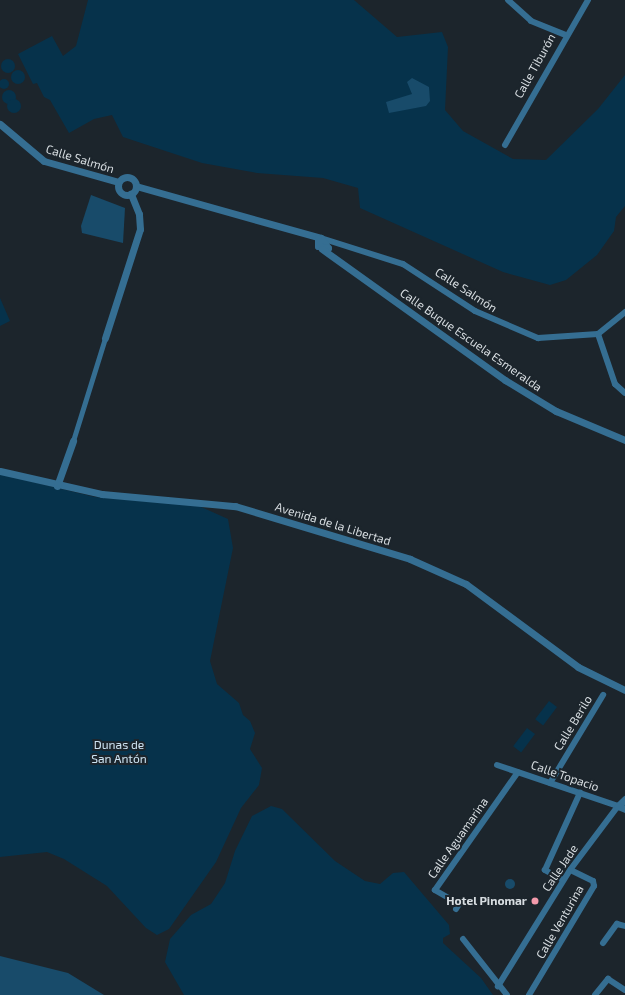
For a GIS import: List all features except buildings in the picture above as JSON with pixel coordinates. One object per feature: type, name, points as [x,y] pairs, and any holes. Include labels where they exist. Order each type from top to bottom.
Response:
[{"type":"street","points":[[508,0],[531,21],[565,35]]},
{"type":"street","name":"Calle Tiburón","points":[[505,145],[565,35],[588,0]]},
{"type":"street","name":"Calle Salmón","points":[[0,124],[44,161],[118,182],[129,177],[136,186]]},
{"type":"street","points":[[118,182],[122,194],[132,194]]},
{"type":"street","points":[[57,486],[73,441],[140,229],[140,214],[132,194],[136,186],[306,236],[321,238]]},
{"type":"street","name":"Calle Buque Escuela Esmeralda","points":[[306,236],[505,380],[556,411],[625,440]]},
{"type":"street","points":[[321,238],[324,248]]},
{"type":"street","points":[[321,238],[324,248]]},
{"type":"street","name":"Calle Salmón","points":[[321,238],[338,245],[403,264],[475,311],[514,331],[538,338],[598,334]]},
{"type":"street","points":[[324,248],[338,245]]},
{"type":"street","points":[[625,312],[598,334],[615,384],[625,393]]},
{"type":"street","name":"Avenida de la Libertad","points":[[0,471],[57,486],[235,506],[410,559],[466,584],[499,605],[578,667],[625,690]]},
{"type":"street","name":"Calle Berilo","points":[[550,783],[603,695]]},
{"type":"street","name":"Calle Topacio","points":[[497,765],[622,807]]},
{"type":"street","name":"Calle Aguamarina","points":[[456,909],[458,904],[435,890],[518,772]]},
{"type":"street","points":[[563,880],[545,870],[580,793]]},
{"type":"street","points":[[622,807],[625,799]]},
{"type":"street","name":"Calle Jade","points":[[498,986],[563,880],[622,807]]},
{"type":"street","name":"Calle Venturina","points":[[529,995],[594,886],[593,881],[570,870]]},
{"type":"street","points":[[603,943],[617,924],[625,926]]},
{"type":"street","points":[[463,939],[498,986],[507,995]]},
{"type":"street","points":[[595,995],[608,979],[625,990]]},
{"type":"green space","points":[[88,0],[354,0],[397,37],[442,32],[448,47],[445,110],[463,131],[513,159],[546,160],[598,109],[625,75],[625,206],[616,217],[614,231],[597,255],[566,280],[550,285],[503,272],[360,208],[358,188],[323,178],[257,173],[202,163],[123,137],[112,115],[94,119],[69,133],[50,100],[44,97],[37,83],[33,84],[18,54],[52,36],[63,56],[76,46]]},
{"type":"green space","points":[[8,59],[13,61],[15,66],[13,71],[8,73],[3,71],[1,66],[3,61]]},
{"type":"green space","points":[[18,70],[23,72],[25,77],[23,82],[18,84],[13,82],[11,77],[13,72]]},
{"type":"green space","points":[[2,79],[6,79],[8,80],[8,88],[2,89],[-1,86],[-1,82]]},
{"type":"green space","points":[[9,90],[14,92],[16,97],[14,102],[9,104],[4,102],[2,97],[4,92]]},
{"type":"green space","points":[[14,99],[19,101],[21,106],[19,111],[14,113],[9,111],[7,106],[9,101]]},
{"type":"green space","points":[[0,298],[10,321],[0,326]]},
{"type":"green space","name":"Dunas de San Antón","points":[[0,474],[95,497],[199,506],[228,519],[233,548],[210,661],[217,684],[239,703],[243,715],[250,721],[255,733],[250,749],[262,768],[259,785],[241,808],[216,862],[169,929],[157,935],[146,928],[107,886],[64,859],[47,852],[0,857]]},
{"type":"green space","points":[[549,701],[557,707],[543,725],[535,719]]},
{"type":"green space","points":[[527,728],[535,734],[521,752],[513,746]]},
{"type":"green space","points":[[271,806],[282,809],[335,861],[365,881],[380,884],[393,873],[404,872],[449,925],[450,934],[443,938],[443,943],[481,978],[493,995],[184,995],[165,962],[170,939],[191,915],[211,904],[225,883],[235,851],[252,816]]},
{"type":"shaded area","points":[[412,78],[429,87],[430,101],[426,106],[389,113],[386,102],[412,94],[407,82]]},
{"type":"shaded area","points":[[91,195],[125,208],[123,243],[82,233],[81,226]]},
{"type":"shaded area","points":[[508,879],[512,879],[514,880],[514,888],[508,889],[505,886],[505,882]]},
{"type":"shaded area","points":[[0,956],[68,973],[104,995],[0,995]]},
{"type":"place","name":"Hotel Pinomar","points":[[535,901]]}]
